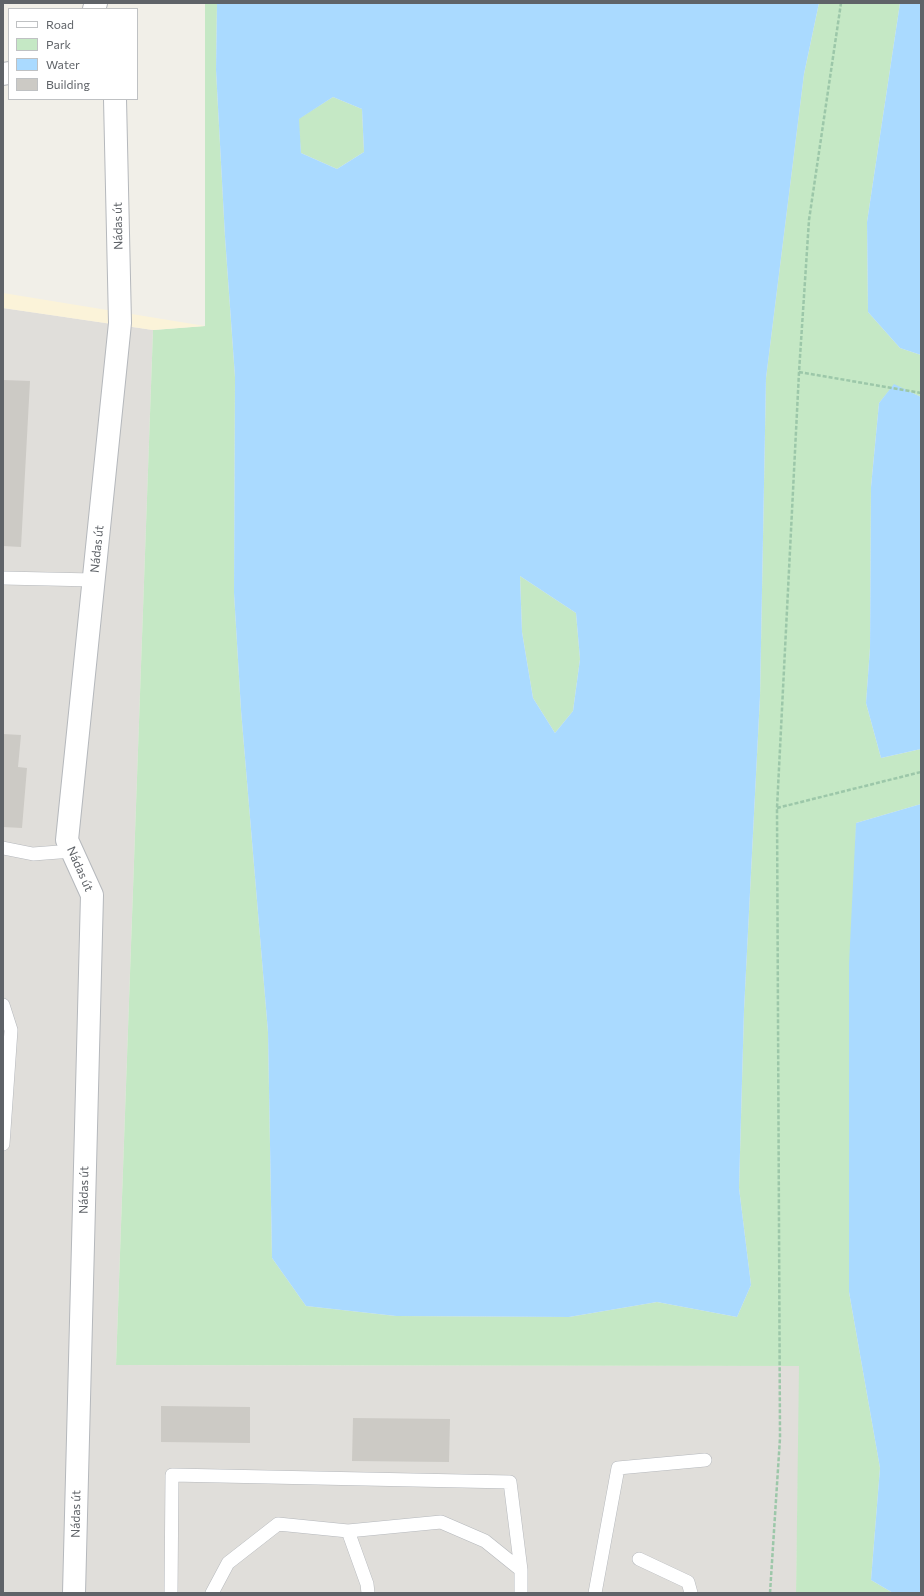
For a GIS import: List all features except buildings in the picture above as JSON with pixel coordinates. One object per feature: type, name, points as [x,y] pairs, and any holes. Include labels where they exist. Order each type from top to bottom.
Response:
[{"type":"street","name":"Nádas út","points":[[74,1593],[92,895],[67,840],[120,323],[115,100]]},
{"type":"lane","points":[[3,578],[93,580]]},
{"type":"lane","points":[[3,848],[33,854],[72,851]]},
{"type":"lane","points":[[3,1005],[10,1030],[3,1144]]},
{"type":"lane","points":[[595,1593],[618,1468],[705,1460]]},
{"type":"lane","points":[[171,1593],[172,1475],[510,1482],[521,1570],[521,1593]]},
{"type":"lane","points":[[212,1593],[228,1563],[278,1524],[348,1531],[441,1522],[485,1540],[521,1570]]},
{"type":"lane","points":[[348,1531],[367,1584],[368,1593]]},
{"type":"lane","points":[[640,1559],[688,1582],[691,1593]]},
{"type":"path","points":[[770,1593],[780,1438],[777,808],[799,372],[809,220],[841,3]]},
{"type":"path","points":[[799,372],[921,394]]},
{"type":"path","points":[[777,808],[921,772]]},
{"type":"shaded area","points":[[3,308],[153,330],[116,1365],[800,1366],[796,1593],[3,1593]]},
{"type":"green space","points":[[205,3],[217,3],[216,70],[225,237],[235,377],[234,593],[241,710],[268,1032],[272,1258],[306,1306],[396,1316],[569,1317],[657,1302],[737,1317],[751,1285],[739,1188],[744,1010],[760,696],[766,378],[804,74],[819,3],[900,3],[867,222],[868,312],[900,348],[921,355],[921,397],[894,385],[879,403],[871,487],[870,648],[866,703],[881,758],[921,749],[921,804],[856,823],[849,1292],[880,1468],[871,1580],[893,1593],[796,1593],[799,1366],[116,1365],[153,330],[205,326]]},
{"type":"green space","points":[[333,97],[362,109],[364,152],[337,169],[301,153],[298,119]]},
{"type":"green space","points":[[520,576],[576,613],[580,659],[573,711],[555,733],[533,698],[522,632]]},
{"type":"sand","points":[[3,293],[205,326],[153,330],[3,308]]},
{"type":"water","points":[[217,3],[819,3],[804,74],[766,378],[760,696],[744,1010],[739,1188],[751,1285],[737,1317],[657,1302],[569,1317],[396,1316],[306,1306],[272,1258],[268,1032],[241,710],[234,593],[235,377],[225,237],[216,70]],"holes":[[[333,97],[362,109],[364,152],[337,169],[301,153],[299,119]],[[520,576],[576,613],[580,659],[573,711],[555,733],[533,698],[522,632]]]},
{"type":"water","points":[[900,3],[921,3],[921,355],[900,348],[868,312],[867,222]]},
{"type":"water","points":[[894,384],[921,397],[921,749],[881,758],[866,703],[870,648],[871,487],[879,403]]},
{"type":"water","points":[[921,804],[921,1593],[893,1593],[871,1580],[880,1468],[849,1292],[849,964],[856,823]]}]
